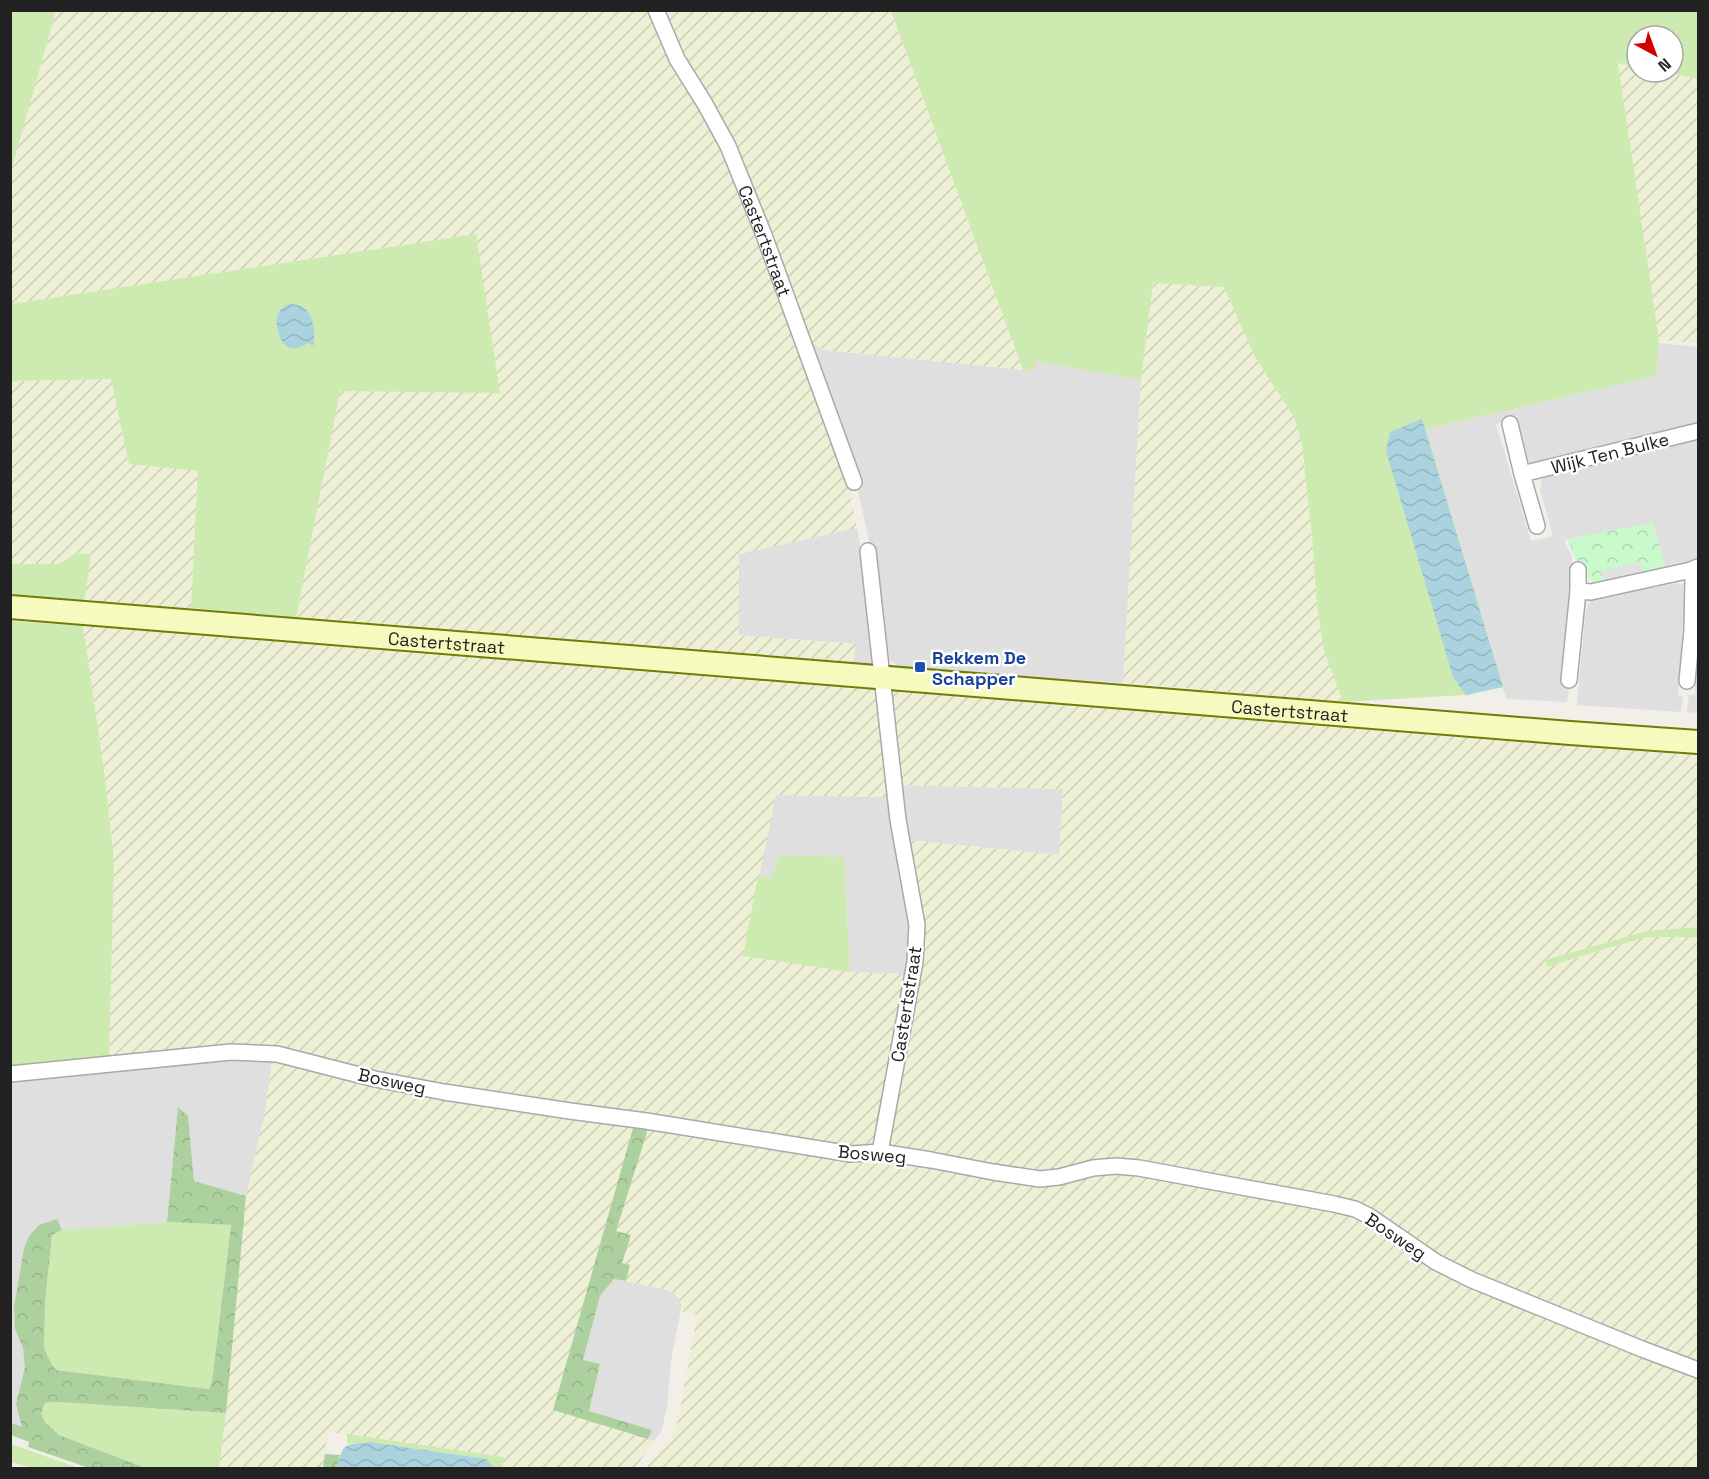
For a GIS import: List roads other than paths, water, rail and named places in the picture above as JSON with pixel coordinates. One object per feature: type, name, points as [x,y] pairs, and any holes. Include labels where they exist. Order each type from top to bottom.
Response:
[{"type":"main road","name":"Castertstraat","points":[[10,607],[1698,742]]},
{"type":"street","name":"Castertstraat","points":[[656,10],[677,59],[728,147],[764,236],[854,482]]},
{"type":"street","points":[[1510,424],[1537,526]]},
{"type":"street","name":"Wijk Ten Bulke","points":[[1522,474],[1698,431]]},
{"type":"street","name":"Castertstraat","points":[[868,551],[898,819],[917,925],[915,962],[880,1152]]},
{"type":"street","points":[[1578,591],[1591,592],[1694,568],[1695,630],[1687,681]]},
{"type":"street","points":[[1569,680],[1578,570]]},
{"type":"street","name":"Bosweg","points":[[10,1074],[231,1052],[278,1054],[375,1079],[444,1092],[851,1154],[880,1152],[1002,1174],[1040,1179],[1059,1177],[1093,1168],[1116,1166],[1139,1168],[1355,1209],[1384,1225],[1436,1262],[1472,1280],[1698,1370]]},
{"type":"water","points":[[290,304],[301,306],[308,312],[314,331],[313,346],[309,343],[298,348],[290,348],[280,338],[277,327],[278,313]]},
{"type":"water","points":[[1422,419],[1503,687],[1466,695],[1453,677],[1386,451],[1390,432]]},
{"type":"water","points":[[370,1442],[486,1459],[495,1468],[337,1468],[341,1453],[346,1446]]},
{"type":"place","name":"Rekkem De Schapper","points":[[920,667]]}]
